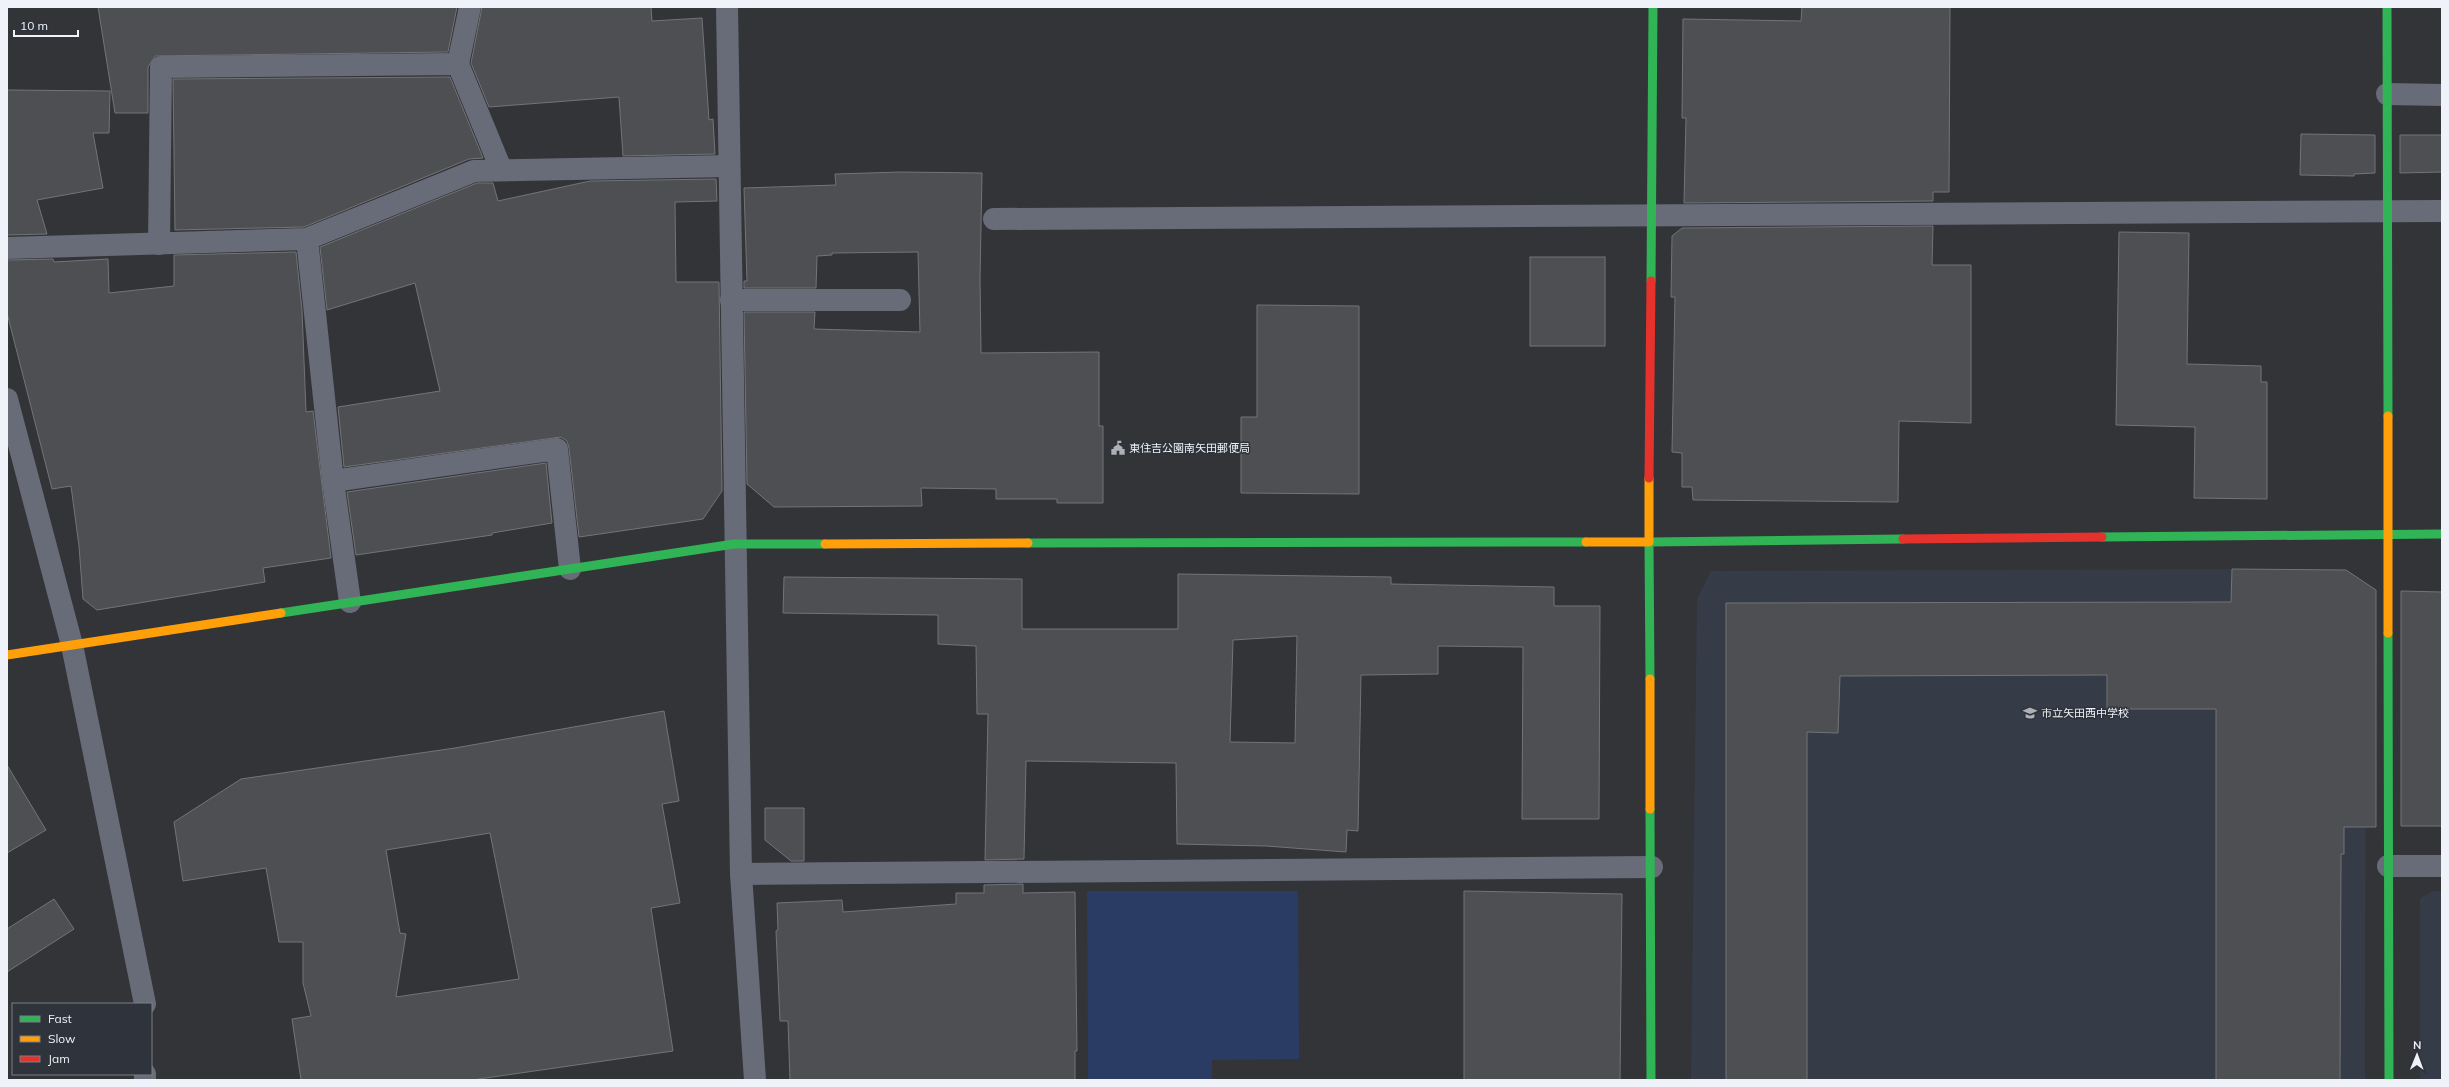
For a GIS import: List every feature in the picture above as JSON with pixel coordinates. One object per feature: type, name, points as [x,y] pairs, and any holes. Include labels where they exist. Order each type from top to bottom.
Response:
[{"type":"street","points":[[470,7],[458,64],[501,169]]},
{"type":"street","points":[[727,7],[734,544],[741,874],[755,1080]]},
{"type":"street","points":[[1651,1080],[1652,867],[1649,542],[1653,215],[1653,7]]},
{"type":"street","points":[[2387,7],[2389,1080]]},
{"type":"street","points":[[159,244],[161,67],[458,64]]},
{"type":"street","points":[[2387,94],[2442,95]]},
{"type":"street","points":[[7,248],[307,238],[474,171],[501,169],[729,166]]},
{"type":"street","points":[[994,219],[2442,211]]},
{"type":"street","points":[[307,238],[334,481],[350,602]]},
{"type":"street","points":[[731,300],[900,300]]},
{"type":"street","points":[[7,399],[72,645],[145,1003]]},
{"type":"street","points":[[334,481],[557,449],[570,569]]},
{"type":"street","points":[[7,655],[734,544],[1649,542],[2442,534]]},
{"type":"street","points":[[2388,866],[2442,866]]},
{"type":"street","points":[[741,874],[1652,867]]},
{"type":"shaded area","name":"市立矢田西中学校","points":[[2346,570],[2366,584],[2365,1080],[1691,1080],[1697,599],[1711,571]]},
{"type":"shaded area","points":[[1087,891],[1298,891],[1299,1059],[1212,1060],[1212,1080],[1088,1080]]},
{"type":"shaded area","points":[[2433,891],[2442,891],[2442,1080],[2420,1080],[2420,898]]},
{"type":"building","points":[[98,7],[457,7],[448,52],[155,56],[148,67],[148,113],[115,113]]},
{"type":"building","points":[[482,7],[651,7],[652,21],[702,18],[709,120],[713,119],[715,154],[623,156],[619,97],[489,107],[471,63]]},
{"type":"building","points":[[1802,7],[1950,7],[1949,192],[1933,192],[1933,201],[1684,203],[1686,118],[1682,118],[1683,19],[1801,21]]},
{"type":"building","points":[[450,77],[483,158],[469,159],[304,227],[175,230],[173,79]]},
{"type":"building","points":[[7,90],[110,91],[109,133],[93,133],[103,188],[37,200],[47,234],[7,235]]},
{"type":"building","points":[[2301,134],[2375,135],[2375,173],[2354,174],[2354,176],[2300,175]]},
{"type":"building","points":[[2400,135],[2442,135],[2442,172],[2400,173]]},
{"type":"building","points":[[901,172],[982,173],[980,279],[981,353],[1099,352],[1099,426],[1103,426],[1103,503],[1057,503],[1057,499],[996,499],[996,489],[921,488],[922,506],[774,507],[747,484],[744,312],[815,312],[814,329],[920,332],[918,252],[832,253],[832,255],[817,256],[816,288],[744,288],[744,281],[747,281],[744,188],[836,185],[835,174]]},
{"type":"building","points":[[716,179],[717,201],[675,202],[676,282],[719,282],[722,491],[703,519],[579,537],[569,448],[567,441],[561,437],[344,467],[338,407],[440,391],[415,283],[327,310],[320,247],[477,183],[493,183],[498,201],[590,181]]},
{"type":"building","points":[[1933,226],[1932,265],[1971,265],[1971,423],[1899,421],[1898,502],[1693,500],[1692,487],[1682,487],[1682,453],[1672,452],[1675,297],[1671,297],[1672,236],[1682,228]]},
{"type":"building","points":[[2119,232],[2189,233],[2187,364],[2261,366],[2261,382],[2267,382],[2267,499],[2194,498],[2195,427],[2116,425]]},
{"type":"building","points":[[296,252],[302,310],[306,412],[313,411],[331,558],[263,568],[265,582],[97,610],[83,599],[79,546],[71,486],[52,489],[7,313],[7,260],[53,259],[54,262],[108,259],[109,293],[174,286],[174,255]]},
{"type":"building","points":[[1530,257],[1605,257],[1605,346],[1530,346]]},
{"type":"building","points":[[1257,305],[1359,306],[1359,494],[1241,493],[1241,417],[1257,417]]},
{"type":"building","points":[[546,463],[552,523],[492,533],[492,535],[356,555],[347,492]]},
{"type":"building","points":[[2232,569],[2346,570],[2376,590],[2376,827],[2344,827],[2344,854],[2341,854],[2340,1080],[2216,1080],[2216,709],[2107,709],[2107,675],[1840,676],[1838,733],[1807,732],[1807,1080],[1726,1080],[1726,603],[2231,602]]},
{"type":"building","points":[[1178,574],[1391,577],[1391,584],[1554,587],[1554,606],[1600,606],[1599,819],[1522,819],[1523,647],[1438,646],[1438,674],[1361,675],[1358,831],[1347,830],[1346,852],[1266,846],[1177,844],[1176,763],[1026,761],[1024,859],[985,860],[988,714],[977,714],[976,646],[938,644],[938,615],[783,613],[784,577],[1022,579],[1022,629],[1178,629]],"holes":[[[1297,636],[1295,743],[1230,742],[1233,640]]]},
{"type":"building","points":[[2401,591],[2442,592],[2442,826],[2401,826]]},
{"type":"building","points":[[664,711],[679,801],[662,804],[680,903],[651,908],[673,1051],[472,1080],[301,1080],[292,1019],[311,1016],[303,983],[303,942],[279,942],[266,868],[183,881],[174,822],[241,779],[455,748]],"holes":[[[490,833],[519,979],[396,997],[406,934],[400,933],[386,850]]]},
{"type":"building","points":[[7,765],[46,830],[7,853]]},
{"type":"building","points":[[765,808],[804,808],[804,861],[791,861],[765,840]]},
{"type":"building","points":[[1023,884],[1023,893],[1075,892],[1077,1051],[1075,1051],[1075,1080],[790,1080],[788,1021],[780,1021],[776,931],[778,930],[777,903],[842,900],[843,912],[956,904],[956,893],[984,893],[984,885]]},
{"type":"building","points":[[1464,891],[1622,894],[1620,1080],[1464,1080]]},
{"type":"building","points":[[54,899],[74,929],[7,972],[7,929]]},
{"type":"traffic: fast","points":[[1651,281],[1653,7]]},
{"type":"traffic: fast","points":[[2387,7],[2388,416]]},
{"type":"traffic: fast","points":[[2102,537],[2442,534]]},
{"type":"traffic: fast","points":[[1650,679],[1649,542],[1903,539]]},
{"type":"traffic: fast","points":[[1028,543],[1586,542]]},
{"type":"traffic: fast","points":[[281,613],[734,544],[825,544]]},
{"type":"traffic: fast","points":[[2388,633],[2389,1080]]},
{"type":"traffic: fast","points":[[1650,809],[1651,1080]]},
{"type":"traffic: slow","points":[[2388,416],[2388,633]]},
{"type":"traffic: slow","points":[[1586,542],[1649,542],[1649,478]]},
{"type":"traffic: slow","points":[[825,544],[1028,543]]},
{"type":"traffic: slow","points":[[7,655],[281,613]]},
{"type":"traffic: slow","points":[[1650,679],[1650,809]]},
{"type":"traffic: jam","points":[[1649,478],[1651,281]]},
{"type":"traffic: jam","points":[[1903,539],[2102,537]]},
{"type":"place","name":"東住吉公園南矢田郵便局","points":[[1118,448]]},
{"type":"place","name":"市立矢田西中学校","points":[[2030,713]]}]
